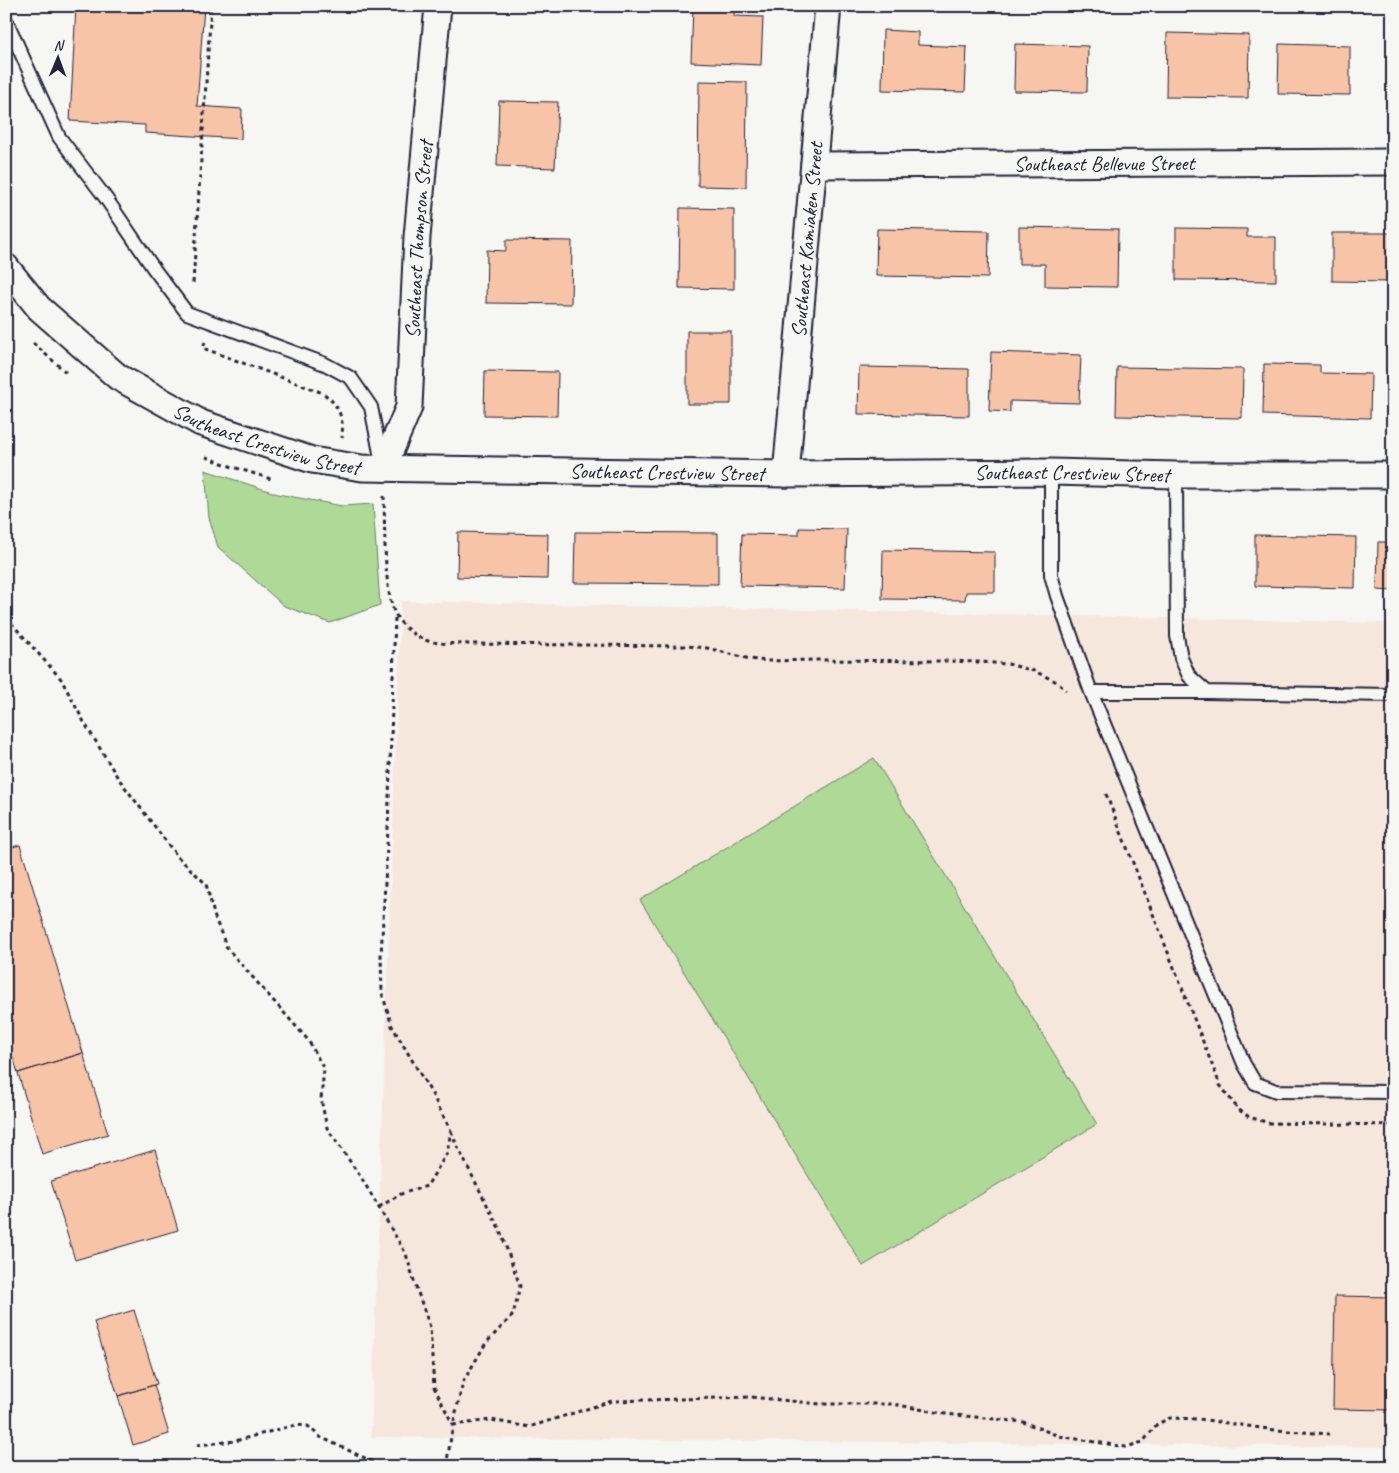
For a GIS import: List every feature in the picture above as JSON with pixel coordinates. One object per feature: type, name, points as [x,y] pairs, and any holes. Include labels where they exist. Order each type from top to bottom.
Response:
[{"type":"street","name":"Southeast Thompson Street","points":[[383,468],[409,407],[417,238],[438,6]]},
{"type":"street","name":"Southeast Kamiaken Street","points":[[786,474],[828,6]]},
{"type":"street","name":"Southeast Bellevue Street","points":[[814,165],[1393,162]]},
{"type":"street","name":"Southeast Crestview Street","points":[[6,267],[39,308],[118,377],[201,424],[312,460],[340,465],[362,468],[786,474],[1051,472],[1176,475],[1393,475]]},
{"type":"lane","points":[[6,20],[59,137],[105,197],[154,270],[187,313],[325,364],[351,378],[371,407],[383,468]]},
{"type":"lane","points":[[1051,472],[1051,575],[1057,596],[1091,692],[1244,1064],[1255,1083],[1276,1091],[1393,1092]]},
{"type":"lane","points":[[1176,475],[1177,636],[1181,658],[1189,676],[1207,692]]},
{"type":"lane","points":[[1091,692],[1393,695]]},
{"type":"path","points":[[193,286],[211,6]]},
{"type":"path","points":[[211,321],[203,348],[310,387],[332,400],[339,410],[341,420],[340,465]]},
{"type":"path","points":[[383,468],[386,571],[390,599],[396,616],[406,628],[423,640],[442,643],[686,646],[707,648],[750,659],[767,661],[979,662],[1008,664],[1034,671],[1055,680],[1066,690]]},
{"type":"path","points":[[396,616],[381,956],[382,993],[392,1026],[432,1094],[500,1230],[520,1286],[513,1315],[486,1343],[462,1382],[447,1460],[452,1467]]},
{"type":"path","points":[[6,617],[61,680],[84,722],[124,786],[177,856],[206,884],[215,918],[227,948],[308,1040],[324,1069],[321,1099],[327,1128],[362,1179],[406,1254],[430,1327],[434,1386],[453,1425]]},
{"type":"path","points":[[1105,790],[1220,1085],[1238,1109],[1249,1117],[1269,1123],[1393,1125]]},
{"type":"path","points":[[379,1208],[401,1194],[427,1186],[447,1153],[450,1131]]},
{"type":"path","points":[[453,1425],[491,1420],[529,1427],[612,1401],[751,1397],[820,1404],[893,1404],[946,1414],[1023,1422],[1058,1436],[1126,1447],[1144,1442],[1157,1424],[1170,1418],[1199,1419],[1274,1430],[1329,1434]]},
{"type":"path","points":[[197,1445],[235,1441],[295,1425],[308,1426],[320,1437],[384,1467]]},
{"type":"shaded area","points":[[401,601],[1393,623],[1393,1447],[371,1437]]},
{"type":"green space","points":[[205,470],[278,494],[342,506],[373,504],[380,605],[330,623],[284,606],[218,547],[209,518]]},
{"type":"green space","points":[[874,758],[1097,1124],[863,1266],[640,900]]},
{"type":"building","points":[[76,6],[204,6],[197,106],[242,109],[241,139],[145,133],[145,125],[70,121]]},
{"type":"building","points":[[693,6],[735,6],[734,16],[763,17],[761,65],[691,62]]},
{"type":"building","points":[[883,30],[918,32],[918,45],[967,47],[965,92],[882,90]]},
{"type":"building","points":[[1167,33],[1249,35],[1248,98],[1166,97]]},
{"type":"building","points":[[1015,44],[1088,46],[1087,92],[1014,91]]},
{"type":"building","points":[[1279,44],[1350,46],[1350,95],[1278,94]]},
{"type":"building","points":[[699,81],[747,82],[746,187],[698,186]]},
{"type":"building","points":[[499,101],[558,102],[555,168],[497,166]]},
{"type":"building","points":[[680,208],[734,209],[734,289],[679,288]]},
{"type":"building","points":[[1019,227],[1118,229],[1117,287],[1045,286],[1045,264],[1019,264]]},
{"type":"building","points":[[1176,228],[1247,229],[1247,237],[1276,237],[1276,281],[1176,280]]},
{"type":"building","points":[[877,229],[989,231],[988,278],[876,276]]},
{"type":"building","points":[[1332,233],[1393,233],[1393,282],[1332,281]]},
{"type":"building","points":[[506,240],[572,241],[571,304],[486,303],[487,250],[506,251]]},
{"type":"building","points":[[687,331],[731,331],[731,404],[687,404]]},
{"type":"building","points":[[991,352],[1081,355],[1079,403],[1010,401],[1010,412],[989,411]]},
{"type":"building","points":[[1264,364],[1320,365],[1320,373],[1371,374],[1370,418],[1263,415]]},
{"type":"building","points":[[859,367],[969,369],[969,416],[858,414]]},
{"type":"building","points":[[1117,367],[1243,369],[1242,418],[1116,416]]},
{"type":"building","points":[[485,371],[558,372],[557,416],[484,415]]},
{"type":"building","points":[[799,528],[847,529],[845,588],[740,586],[742,534],[799,535]]},
{"type":"building","points":[[458,532],[548,534],[547,579],[457,577]]},
{"type":"building","points":[[575,532],[718,533],[718,584],[574,583]]},
{"type":"building","points":[[1255,535],[1356,537],[1355,588],[1255,586]]},
{"type":"building","points":[[1378,542],[1393,542],[1393,591],[1377,590]]},
{"type":"building","points":[[883,550],[995,552],[995,592],[966,592],[965,600],[882,599]]},
{"type":"building","points":[[6,826],[12,847],[20,845],[83,1053],[18,1073],[6,1035]]},
{"type":"building","points":[[83,1053],[108,1134],[42,1154],[18,1073]]},
{"type":"building","points":[[155,1150],[178,1230],[75,1260],[51,1181]]},
{"type":"building","points":[[1335,1296],[1393,1297],[1393,1410],[1333,1409]]},
{"type":"building","points":[[134,1310],[157,1384],[118,1396],[94,1322]]},
{"type":"building","points":[[154,1385],[169,1434],[133,1445],[118,1396]]}]
